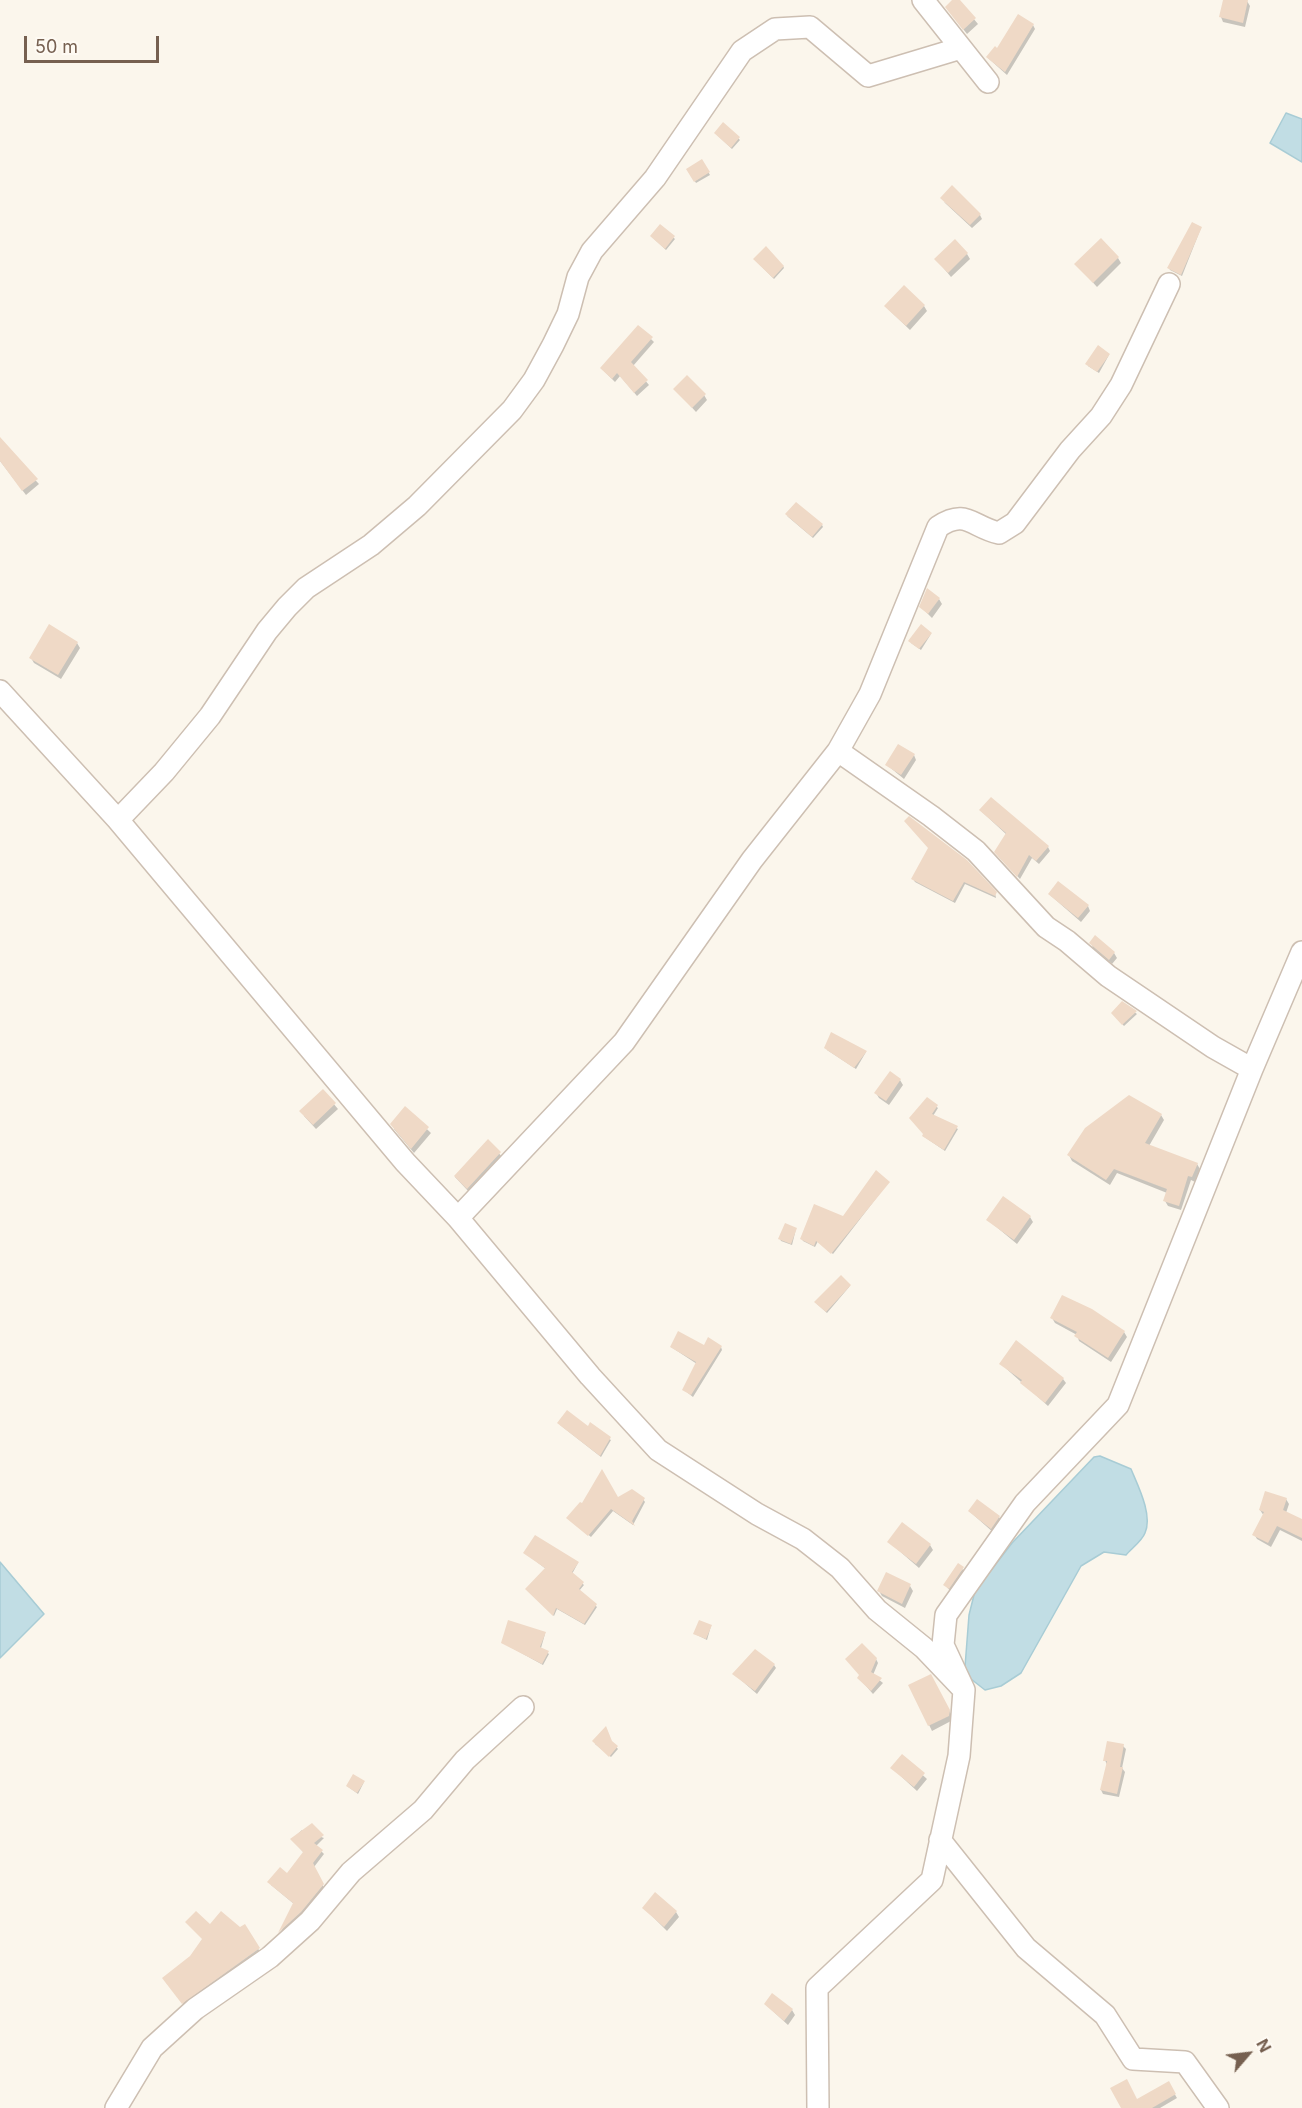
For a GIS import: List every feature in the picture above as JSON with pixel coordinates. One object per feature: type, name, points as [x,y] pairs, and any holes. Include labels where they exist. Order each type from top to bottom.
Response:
[{"type":"street","points":[[924,0],[988,82]]},
{"type":"street","points":[[118,820],[165,772],[210,716],[267,631],[287,607],[306,588],[371,545],[417,506],[512,410],[534,380],[553,345],[568,314],[578,277],[592,251],[655,178],[742,51],[775,29],[810,27],[868,76],[961,48]]},
{"type":"street","points":[[458,1218],[624,1042],[752,860],[838,751],[870,694],[938,527],[954,518],[964,518],[999,534],[1015,523],[1070,450],[1106,408],[1121,385],[1169,284]]},
{"type":"street","points":[[0,691],[118,820],[405,1162],[458,1218],[590,1376],[658,1450],[757,1514],[803,1539],[831,1561],[877,1610],[924,1648],[964,1690]]},
{"type":"street","points":[[838,751],[931,816],[976,851],[1046,927],[1067,940],[1108,976],[1213,1047],[1252,1069]]},
{"type":"street","points":[[818,2108],[817,1988],[932,1880],[959,1756],[964,1690],[943,1645],[946,1615],[1025,1503],[1118,1405],[1252,1069],[1302,952]]},
{"type":"street","points":[[116,2108],[152,2048],[195,2009],[270,1957],[310,1921],[351,1872],[423,1810],[465,1760],[523,1707]]},
{"type":"street","points":[[940,1840],[976,1889],[1026,1948],[1105,2015],[1133,2060],[1185,2062],[1218,2108]]},
{"type":"water","points":[[1286,113],[1302,119],[1302,162],[1270,143]]},
{"type":"water","points":[[1100,1456],[1131,1469],[1146,1509],[1147,1526],[1144,1536],[1126,1555],[1104,1552],[1081,1566],[1021,1673],[1001,1686],[985,1690],[971,1679],[965,1667],[969,1615],[975,1591],[1012,1543],[1094,1457]]},
{"type":"water","points":[[0,1562],[44,1614],[0,1658]]},
{"type":"building","points":[[952,0],[960,0],[976,18],[963,30],[945,7]]},
{"type":"building","points":[[1223,0],[1248,0],[1243,23],[1219,17]]},
{"type":"building","points":[[1018,14],[1034,24],[1005,72],[986,57],[995,46],[997,48]]},
{"type":"building","points":[[723,122],[740,137],[731,148],[714,133]]},
{"type":"building","points":[[702,159],[710,172],[694,182],[686,169]]},
{"type":"building","points":[[952,185],[981,214],[970,225],[940,198]]},
{"type":"building","points":[[1192,222],[1202,227],[1181,275],[1167,268]]},
{"type":"building","points":[[660,224],[675,236],[665,249],[650,236]]},
{"type":"building","points":[[1101,238],[1119,257],[1093,283],[1074,264]]},
{"type":"building","points":[[955,239],[968,253],[948,273],[934,259]]},
{"type":"building","points":[[766,246],[784,266],[773,278],[753,259]]},
{"type":"building","points":[[904,285],[925,305],[906,326],[884,306]]},
{"type":"building","points":[[638,325],[653,337],[631,362],[648,380],[634,393],[617,373],[612,379],[600,368]]},
{"type":"building","points":[[1098,345],[1110,354],[1097,372],[1085,364]]},
{"type":"building","points":[[687,375],[706,394],[692,408],[673,389]]},
{"type":"building","points":[[0,437],[38,479],[22,491],[0,461]]},
{"type":"building","points":[[796,502],[823,524],[812,537],[785,514]]},
{"type":"building","points":[[927,588],[940,598],[928,614],[919,607]]},
{"type":"building","points":[[49,624],[78,642],[58,675],[29,658]]},
{"type":"building","points":[[921,624],[932,633],[919,649],[908,641]]},
{"type":"building","points":[[898,744],[915,754],[901,775],[885,765]]},
{"type":"building","points":[[991,797],[1049,846],[1036,861],[1029,855],[1017,877],[994,852],[1006,833],[979,810]]},
{"type":"building","points":[[909,816],[967,860],[997,892],[995,896],[964,882],[953,901],[911,879],[928,848],[904,821]]},
{"type":"building","points":[[1058,881],[1089,905],[1078,918],[1048,894]]},
{"type":"building","points":[[1095,935],[1115,952],[1109,960],[1089,943]]},
{"type":"building","points":[[1122,1001],[1137,1011],[1122,1025],[1111,1013]]},
{"type":"building","points":[[831,1032],[867,1051],[854,1068],[824,1048]]},
{"type":"building","points":[[890,1071],[901,1079],[886,1101],[874,1093]]},
{"type":"building","points":[[323,1089],[336,1103],[313,1125],[299,1111]]},
{"type":"building","points":[[1129,1095],[1162,1114],[1145,1143],[1198,1163],[1192,1177],[1188,1176],[1179,1206],[1163,1201],[1167,1189],[1114,1169],[1106,1180],[1067,1155],[1085,1128]]},
{"type":"building","points":[[927,1097],[938,1105],[932,1114],[958,1126],[944,1150],[922,1136],[923,1134],[909,1118]]},
{"type":"building","points":[[405,1106],[429,1127],[411,1149],[390,1124]]},
{"type":"building","points":[[488,1139],[501,1152],[467,1189],[454,1176]]},
{"type":"building","points":[[876,1170],[890,1182],[831,1254],[816,1241],[814,1246],[800,1239],[814,1204],[843,1216]]},
{"type":"building","points":[[1003,1196],[1031,1216],[1014,1240],[986,1220]]},
{"type":"building","points":[[785,1223],[797,1228],[791,1244],[778,1239]]},
{"type":"building","points":[[841,1275],[851,1285],[826,1312],[814,1302]]},
{"type":"building","points":[[1062,1295],[1092,1309],[1125,1331],[1108,1358],[1074,1336],[1077,1332],[1050,1318]]},
{"type":"building","points":[[678,1331],[704,1345],[708,1337],[722,1346],[691,1395],[682,1390],[696,1362],[670,1347]]},
{"type":"building","points":[[1016,1340],[1064,1378],[1045,1403],[1020,1383],[1022,1380],[999,1364]]},
{"type":"building","points":[[567,1410],[588,1426],[590,1422],[611,1437],[600,1456],[557,1423]]},
{"type":"building","points":[[602,1469],[618,1497],[632,1489],[645,1498],[632,1521],[635,1526],[611,1509],[588,1536],[566,1518],[580,1502],[582,1503]]},
{"type":"building","points":[[1265,1491],[1287,1498],[1283,1510],[1302,1519],[1302,1538],[1277,1526],[1268,1543],[1252,1535],[1264,1512],[1259,1510]]},
{"type":"building","points":[[977,1499],[1000,1516],[991,1529],[968,1511]]},
{"type":"building","points":[[902,1522],[931,1544],[916,1564],[887,1542]]},
{"type":"building","points":[[535,1535],[579,1562],[572,1572],[584,1582],[579,1589],[597,1604],[584,1624],[556,1608],[553,1616],[525,1589],[545,1568],[523,1553]]},
{"type":"building","points":[[958,1563],[964,1567],[949,1589],[943,1585]]},
{"type":"building","points":[[886,1572],[911,1584],[902,1604],[877,1591]]},
{"type":"building","points":[[508,1620],[546,1632],[540,1647],[549,1651],[542,1664],[501,1643]]},
{"type":"building","points":[[699,1620],[712,1625],[706,1639],[693,1634]]},
{"type":"building","points":[[862,1643],[877,1658],[871,1672],[882,1678],[871,1691],[857,1678],[859,1675],[845,1659]]},
{"type":"building","points":[[755,1649],[775,1664],[755,1691],[732,1674]]},
{"type":"building","points":[[931,1674],[950,1710],[949,1716],[928,1726],[908,1685]]},
{"type":"building","points":[[606,1726],[612,1741],[618,1746],[609,1757],[592,1741]]},
{"type":"building","points":[[1107,1741],[1124,1744],[1120,1767],[1123,1767],[1117,1794],[1100,1790],[1107,1761],[1103,1761]]},
{"type":"building","points":[[902,1754],[925,1773],[914,1787],[890,1768]]},
{"type":"building","points":[[353,1774],[365,1781],[357,1793],[346,1786]]},
{"type":"building","points":[[312,1823],[324,1835],[314,1843],[323,1850],[313,1863],[324,1884],[301,1912],[278,1933],[293,1903],[267,1882],[280,1867],[287,1873],[303,1852],[290,1839]]},
{"type":"building","points":[[655,1892],[677,1911],[664,1927],[642,1908]]},
{"type":"building","points":[[196,1911],[210,1924],[221,1911],[240,1927],[245,1924],[260,1948],[182,2004],[162,1978],[190,1956],[202,1939],[185,1922]]},
{"type":"building","points":[[772,1993],[793,2009],[784,2021],[764,2004]]},
{"type":"building","points":[[1127,2079],[1137,2099],[1169,2081],[1176,2094],[1152,2108],[1121,2108],[1110,2088]]}]
